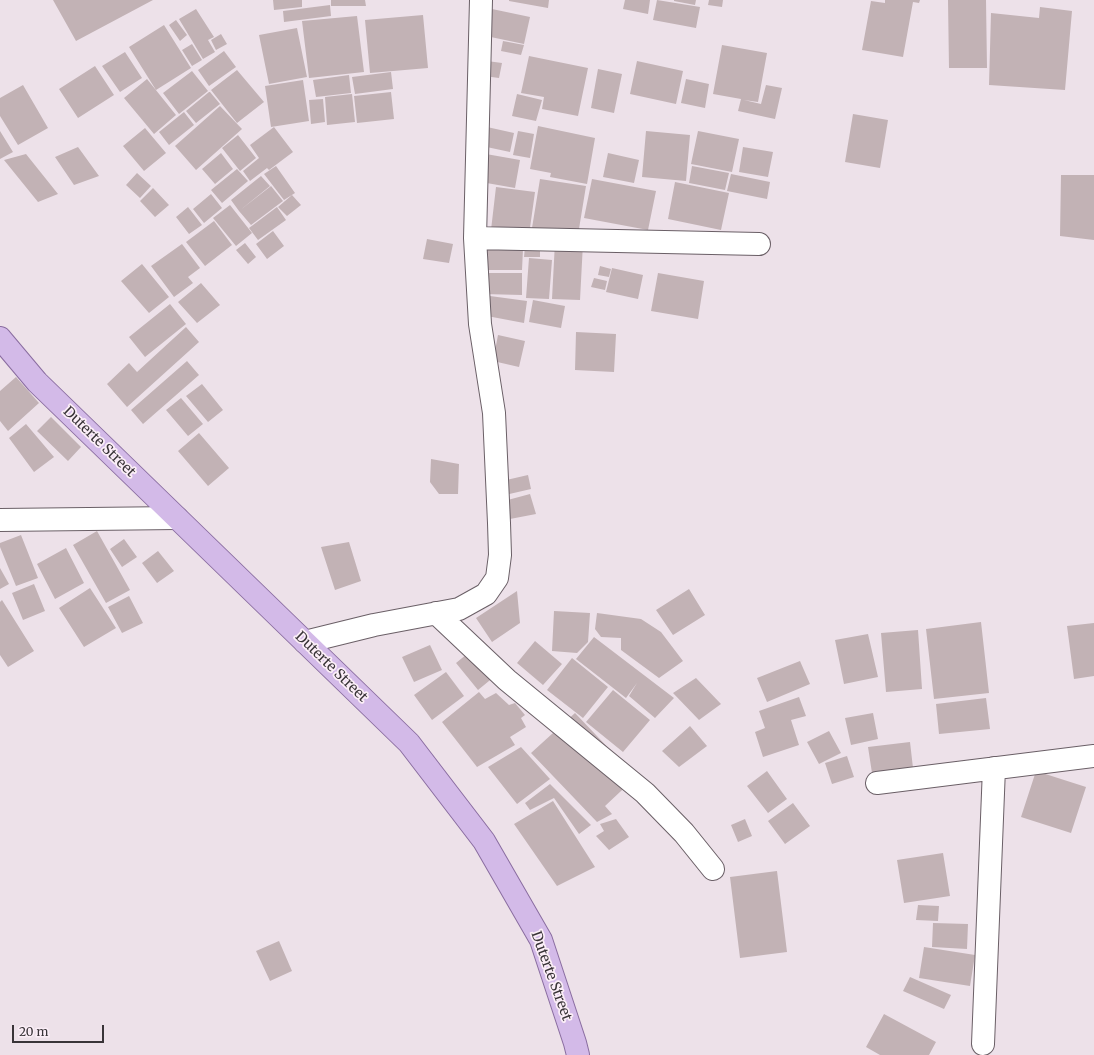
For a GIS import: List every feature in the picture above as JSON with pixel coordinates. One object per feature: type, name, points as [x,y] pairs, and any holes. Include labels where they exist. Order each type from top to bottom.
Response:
[{"type":"main road","name":"Duterte Street","points":[[0,338],[37,382],[409,743],[484,841],[541,940],[578,1055]]},
{"type":"street","points":[[305,642],[459,609],[486,594],[497,578],[499,563],[499,523],[494,413],[480,324],[475,238],[481,0]]},
{"type":"street","points":[[475,238],[760,244]]},
{"type":"street","points":[[0,520],[177,518]]},
{"type":"street","points":[[436,613],[507,680],[645,793],[684,833],[713,869]]},
{"type":"street","points":[[877,783],[1094,756]]},
{"type":"street","points":[[983,1044],[994,768]]},
{"type":"building","points":[[53,0],[153,0],[76,41]]},
{"type":"building","points":[[273,0],[302,0],[302,7],[274,10]]},
{"type":"building","points":[[331,0],[365,0],[366,6],[331,6]]},
{"type":"building","points":[[509,0],[549,0],[548,8]]},
{"type":"building","points":[[625,0],[650,0],[648,14],[623,9]]},
{"type":"building","points":[[657,0],[700,7],[696,28],[653,20]]},
{"type":"building","points":[[674,0],[696,0],[695,5]]},
{"type":"building","points":[[709,0],[723,0],[722,7],[708,5]]},
{"type":"building","points":[[885,0],[920,0],[919,3],[913,2],[903,57],[862,50],[871,1],[885,3]]},
{"type":"building","points":[[948,0],[986,0],[987,68],[949,68]]},
{"type":"building","points":[[330,5],[331,16],[284,22],[283,11]]},
{"type":"building","points":[[1040,7],[1072,11],[1065,90],[989,85],[991,13],[1039,18]]},
{"type":"building","points":[[196,9],[214,37],[208,40],[215,52],[203,59],[179,19]]},
{"type":"building","points":[[492,9],[530,17],[524,44],[486,36]]},
{"type":"building","points":[[423,15],[428,68],[370,73],[365,20]]},
{"type":"building","points":[[357,16],[364,72],[309,78],[302,21]]},
{"type":"building","points":[[176,20],[187,35],[180,41],[169,25]]},
{"type":"building","points":[[164,25],[191,68],[156,90],[129,47]]},
{"type":"building","points":[[297,28],[307,77],[269,84],[259,35]]},
{"type":"building","points":[[221,34],[227,44],[216,50],[211,40]]},
{"type":"building","points":[[503,41],[524,45],[521,55],[501,51]]},
{"type":"building","points":[[192,44],[202,60],[192,66],[182,50]]},
{"type":"building","points":[[722,45],[767,53],[758,102],[744,100],[761,104],[766,85],[782,88],[775,119],[738,111],[741,99],[713,94]]},
{"type":"building","points":[[224,51],[236,67],[209,86],[198,70]]},
{"type":"building","points":[[125,52],[142,78],[120,92],[102,66]]},
{"type":"building","points":[[529,56],[588,68],[578,116],[542,109],[544,97],[521,93]]},
{"type":"building","points":[[487,61],[502,63],[499,78],[484,76]]},
{"type":"building","points":[[637,61],[683,71],[676,104],[630,94]]},
{"type":"building","points":[[95,66],[114,95],[78,118],[59,89]]},
{"type":"building","points":[[598,69],[622,74],[614,113],[591,108]]},
{"type":"building","points":[[237,70],[264,102],[237,123],[211,90]]},
{"type":"building","points":[[192,71],[208,91],[179,114],[163,93]]},
{"type":"building","points":[[391,72],[393,89],[355,94],[352,77]]},
{"type":"building","points":[[349,75],[351,93],[316,97],[313,80]]},
{"type":"building","points":[[147,79],[176,115],[154,134],[124,98]]},
{"type":"building","points":[[686,79],[709,84],[705,108],[681,103]]},
{"type":"building","points":[[303,80],[309,121],[271,127],[265,86]]},
{"type":"building","points":[[23,85],[48,128],[18,145],[0,116],[0,98]]},
{"type":"building","points":[[209,92],[220,104],[196,123],[186,111]]},
{"type":"building","points":[[391,92],[394,119],[357,123],[354,96]]},
{"type":"building","points":[[352,94],[355,122],[327,125],[325,97]]},
{"type":"building","points":[[517,94],[542,100],[536,121],[512,116]]},
{"type":"building","points":[[323,99],[325,122],[311,124],[309,100]]},
{"type":"building","points":[[220,106],[242,129],[196,170],[175,146]]},
{"type":"building","points":[[184,112],[194,125],[169,145],[159,132]]},
{"type":"building","points":[[853,114],[888,120],[880,168],[845,162]]},
{"type":"building","points":[[538,126],[595,138],[587,184],[550,177],[551,173],[530,169]]},
{"type":"building","points":[[274,127],[293,152],[269,170],[267,168],[250,181],[243,171],[259,158],[250,145]]},
{"type":"building","points":[[487,127],[514,133],[510,152],[482,146]]},
{"type":"building","points":[[145,128],[166,153],[144,171],[123,146]]},
{"type":"building","points":[[0,131],[13,152],[0,159]]},
{"type":"building","points":[[518,131],[534,134],[530,158],[513,155]]},
{"type":"building","points":[[646,131],[690,135],[686,181],[642,177]]},
{"type":"building","points":[[698,131],[739,139],[732,172],[691,164]]},
{"type":"building","points":[[238,135],[256,158],[240,171],[222,148]]},
{"type":"building","points":[[78,147],[99,176],[74,185],[55,157]]},
{"type":"building","points":[[743,147],[773,152],[768,177],[739,172]]},
{"type":"building","points":[[221,153],[233,169],[215,184],[202,169]]},
{"type":"building","points":[[608,153],[639,160],[634,183],[603,177]]},
{"type":"building","points":[[26,154],[58,194],[38,202],[4,160]]},
{"type":"building","points":[[486,154],[520,160],[515,188],[481,182]]},
{"type":"building","points":[[276,166],[295,193],[284,200],[264,174]]},
{"type":"building","points":[[692,166],[729,173],[725,190],[689,183]]},
{"type":"building","points":[[237,169],[248,181],[222,203],[211,190]]},
{"type":"building","points":[[137,173],[151,186],[140,198],[126,185]]},
{"type":"building","points":[[731,174],[770,182],[767,199],[727,191]]},
{"type":"building","points":[[1061,175],[1094,175],[1094,240],[1060,236]]},
{"type":"building","points":[[261,176],[270,186],[239,211],[231,200]]},
{"type":"building","points":[[540,179],[586,186],[578,235],[532,228]]},
{"type":"building","points":[[592,179],[656,191],[648,230],[584,218]]},
{"type":"building","points":[[675,182],[729,193],[721,230],[668,219]]},
{"type":"building","points":[[271,186],[283,201],[251,225],[239,211]]},
{"type":"building","points":[[496,187],[535,192],[529,235],[491,230]]},
{"type":"building","points":[[153,188],[169,205],[155,217],[140,201]]},
{"type":"building","points":[[211,194],[222,208],[204,223],[193,209]]},
{"type":"building","points":[[292,195],[301,205],[287,216],[278,207]]},
{"type":"building","points":[[230,205],[252,233],[236,246],[213,218]]},
{"type":"building","points":[[188,207],[202,225],[189,234],[176,217]]},
{"type":"building","points":[[277,207],[286,220],[258,240],[249,228]]},
{"type":"building","points":[[214,221],[232,245],[205,266],[186,242]]},
{"type":"building","points":[[273,231],[284,246],[267,259],[256,244]]},
{"type":"building","points":[[427,239],[453,244],[449,263],[423,259]]},
{"type":"building","points":[[555,242],[583,243],[580,300],[552,299]]},
{"type":"building","points":[[245,243],[256,257],[248,264],[236,250]]},
{"type":"building","points":[[182,244],[200,268],[188,277],[193,283],[174,297],[151,266]]},
{"type":"building","points":[[525,247],[540,248],[540,257],[524,257]]},
{"type":"building","points":[[486,248],[523,249],[522,270],[485,270]]},
{"type":"building","points":[[529,258],[552,260],[549,299],[526,298]]},
{"type":"building","points":[[142,264],[169,297],[149,313],[121,281]]},
{"type":"building","points":[[600,266],[611,269],[609,277],[598,275]]},
{"type":"building","points":[[612,268],[643,275],[638,299],[606,292]]},
{"type":"building","points":[[483,273],[522,273],[522,295],[483,294]]},
{"type":"building","points":[[658,273],[704,281],[698,319],[651,311]]},
{"type":"building","points":[[594,278],[607,281],[605,290],[591,287]]},
{"type":"building","points":[[201,283],[220,305],[197,323],[178,302]]},
{"type":"building","points":[[490,296],[527,301],[524,323],[487,316]]},
{"type":"building","points":[[533,300],[565,306],[561,328],[529,322]]},
{"type":"building","points":[[170,304],[186,324],[145,357],[129,337]]},
{"type":"building","points":[[186,327],[199,342],[127,407],[107,384],[129,363],[137,372]]},
{"type":"building","points":[[576,332],[616,334],[614,372],[575,370]]},
{"type":"building","points":[[498,335],[525,341],[519,367],[493,361]]},
{"type":"building","points":[[187,361],[199,375],[143,424],[131,410]]},
{"type":"building","points":[[16,377],[39,403],[8,431],[0,421],[0,391]]},
{"type":"building","points":[[202,384],[223,410],[208,422],[186,396]]},
{"type":"building","points":[[181,398],[203,424],[188,436],[166,410]]},
{"type":"building","points":[[51,417],[81,447],[68,461],[37,431]]},
{"type":"building","points":[[26,424],[54,457],[34,472],[9,438]]},
{"type":"building","points":[[199,433],[229,468],[208,486],[178,451]]},
{"type":"building","points":[[431,459],[459,464],[458,494],[439,494],[430,482]]},
{"type":"building","points":[[528,475],[531,489],[505,495],[502,481]]},
{"type":"building","points":[[530,494],[536,514],[510,519],[504,501]]},
{"type":"building","points":[[97,531],[130,590],[106,603],[73,545]]},
{"type":"building","points":[[21,535],[38,578],[16,586],[0,547],[0,543]]},
{"type":"building","points":[[124,539],[137,557],[122,567],[110,549]]},
{"type":"building","points":[[349,542],[361,581],[335,590],[321,547]]},
{"type":"building","points":[[66,548],[84,583],[55,599],[37,564]]},
{"type":"building","points":[[158,551],[174,571],[157,583],[142,563]]},
{"type":"building","points":[[0,568],[9,584],[0,589]]},
{"type":"building","points":[[34,584],[45,611],[23,620],[12,593]]},
{"type":"building","points":[[90,588],[116,628],[84,647],[59,608]]},
{"type":"building","points":[[689,589],[705,615],[673,635],[656,610]]},
{"type":"building","points":[[517,591],[520,623],[492,642],[476,618]]},
{"type":"building","points":[[129,596],[143,623],[122,633],[108,607]]},
{"type":"building","points":[[2,600],[34,651],[8,667],[0,655],[0,602]]},
{"type":"building","points":[[554,611],[590,613],[588,642],[577,653],[552,651]]},
{"type":"building","points":[[597,613],[641,619],[661,632],[683,661],[659,678],[621,650],[621,638],[601,637],[595,629]]},
{"type":"building","points":[[981,622],[989,693],[934,699],[926,629]]},
{"type":"building","points":[[1094,623],[1094,676],[1074,679],[1067,626]]},
{"type":"building","points":[[918,630],[922,689],[886,692],[881,633]]},
{"type":"building","points":[[868,634],[878,677],[844,684],[835,640]]},
{"type":"building","points":[[594,637],[674,698],[655,718],[629,696],[637,683],[626,698],[576,659]]},
{"type":"building","points":[[483,641],[506,667],[478,690],[456,663]]},
{"type":"building","points":[[535,641],[562,664],[543,685],[517,663]]},
{"type":"building","points":[[430,645],[442,670],[414,682],[402,657]]},
{"type":"building","points":[[572,658],[608,687],[583,718],[547,690]]},
{"type":"building","points":[[800,661],[810,684],[767,702],[757,678]]},
{"type":"building","points":[[446,672],[464,696],[432,720],[414,695]]},
{"type":"building","points":[[696,678],[721,704],[699,720],[673,693]]},
{"type":"building","points":[[613,690],[650,720],[623,752],[586,722]]},
{"type":"building","points":[[479,692],[485,699],[496,693],[509,705],[515,703],[525,715],[521,718],[526,727],[510,737],[515,745],[477,767],[442,722]]},
{"type":"building","points":[[799,697],[806,716],[791,720],[799,745],[763,757],[755,732],[765,728],[759,711]]},
{"type":"building","points":[[986,698],[990,729],[939,734],[936,704]]},
{"type":"building","points":[[575,713],[636,777],[605,806],[612,814],[597,822],[531,753]]},
{"type":"building","points":[[873,713],[878,739],[851,745],[845,718]]},
{"type":"building","points":[[690,726],[707,746],[679,767],[662,751]]},
{"type":"building","points":[[829,731],[841,753],[819,764],[807,742]]},
{"type":"building","points":[[910,742],[913,768],[872,773],[868,747]]},
{"type":"building","points":[[521,747],[550,779],[517,804],[488,767]]},
{"type":"building","points":[[847,756],[854,777],[832,784],[825,763]]},
{"type":"building","points":[[767,771],[787,799],[768,813],[747,786]]},
{"type":"building","points":[[1036,771],[1086,787],[1071,833],[1021,817]]},
{"type":"building","points":[[550,784],[591,825],[579,834],[554,798],[530,810],[525,803]]},
{"type":"building","points":[[553,801],[595,867],[557,886],[514,824]]},
{"type":"building","points":[[793,803],[810,826],[785,844],[768,821]]},
{"type":"building","points":[[616,819],[629,837],[609,850],[596,836],[604,831],[600,824]]},
{"type":"building","points":[[745,819],[752,836],[738,842],[731,825]]},
{"type":"building","points":[[943,853],[950,896],[904,903],[897,860]]},
{"type":"building","points":[[777,871],[787,952],[740,958],[730,877]]},
{"type":"building","points":[[918,905],[939,906],[938,921],[916,920]]},
{"type":"building","points":[[933,923],[968,924],[967,949],[932,947]]},
{"type":"building","points":[[279,941],[292,971],[270,981],[256,951]]},
{"type":"building","points":[[924,947],[975,955],[970,986],[919,978]]},
{"type":"building","points":[[910,977],[951,995],[944,1009],[903,991]]},
{"type":"building","points":[[884,1014],[936,1042],[929,1055],[880,1055],[866,1047]]}]
